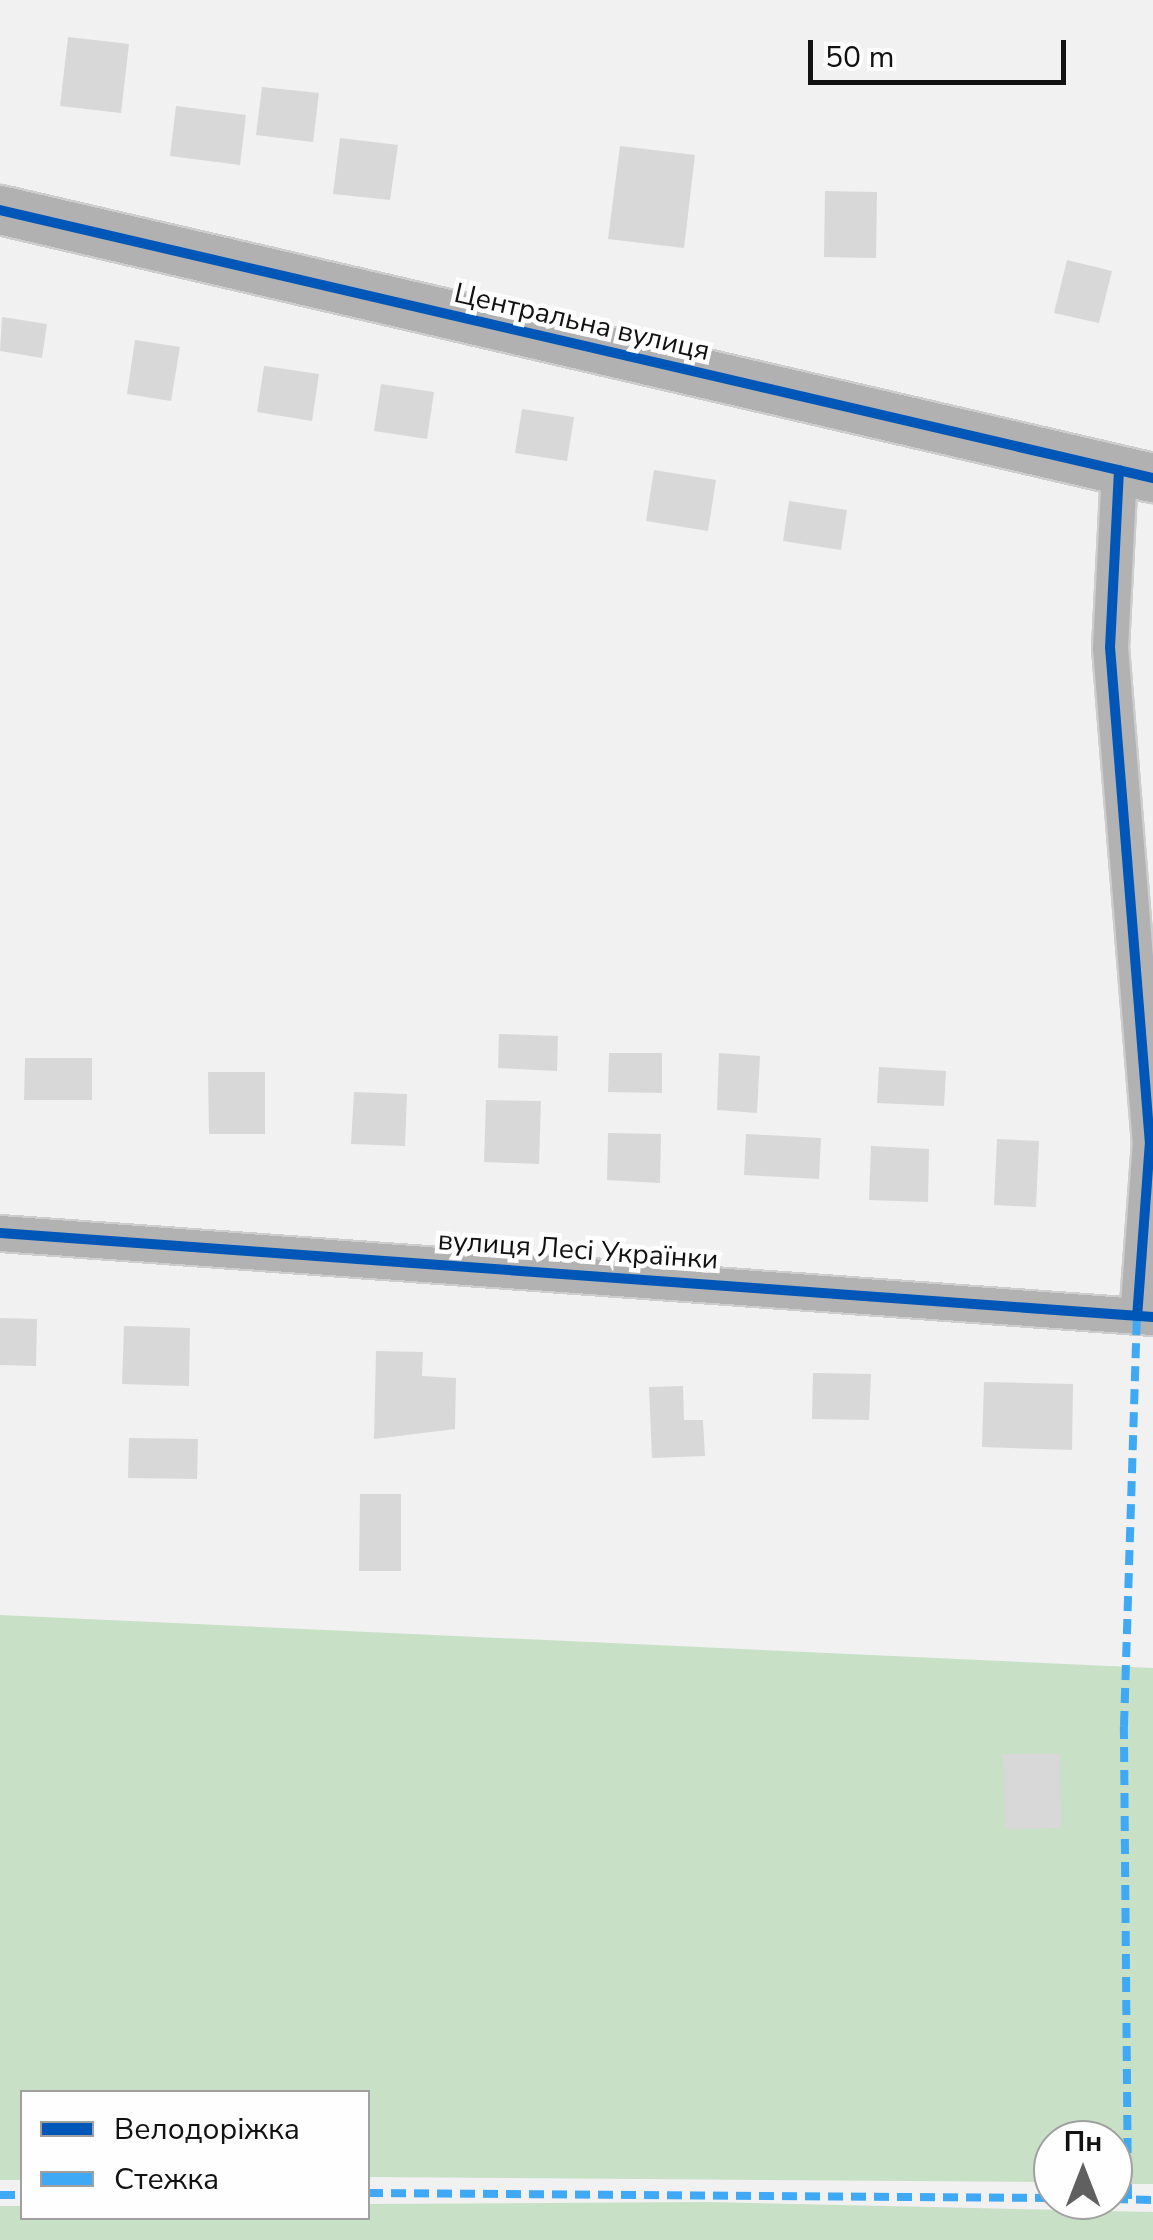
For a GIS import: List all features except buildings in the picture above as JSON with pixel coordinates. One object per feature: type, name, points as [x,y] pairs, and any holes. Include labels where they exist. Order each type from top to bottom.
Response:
[{"type":"street","name":"Центральна вулиця","points":[[0,210],[1136,474]]},
{"type":"street","points":[[1136,474],[1110,647],[1150,1141],[1145,1317]]},
{"type":"street","name":"вулиця Лесі Українки","points":[[0,1233],[1145,1317]]},
{"type":"green space","points":[[0,1615],[1153,1668],[1153,2184],[1133,2184],[1133,2120],[1033,2120],[1033,2182],[370,2177],[370,2090],[20,2090],[20,2180],[0,2180]]},
{"type":"green space","points":[[708,2202],[1033,2209],[1033,2220],[1133,2220],[1133,2212],[1153,2212],[1153,2240],[0,2240],[0,2206],[20,2206],[20,2220],[370,2220],[370,2204]]},
{"type":"marked path","points":[[1127,2120],[1124,1726],[1137,1316]]},
{"type":"marked path","points":[[370,2193],[1033,2198]]},
{"type":"marked path","points":[[0,2195],[20,2195]]},
{"type":"marked path","points":[[1133,2200],[1153,2200]]},
{"type":"cycle path","points":[[0,210],[1153,478]]},
{"type":"cycle path","points":[[1119,470],[1110,647],[1150,1141],[1137,1316]]},
{"type":"cycle path","points":[[0,1233],[1153,1317]]}]
